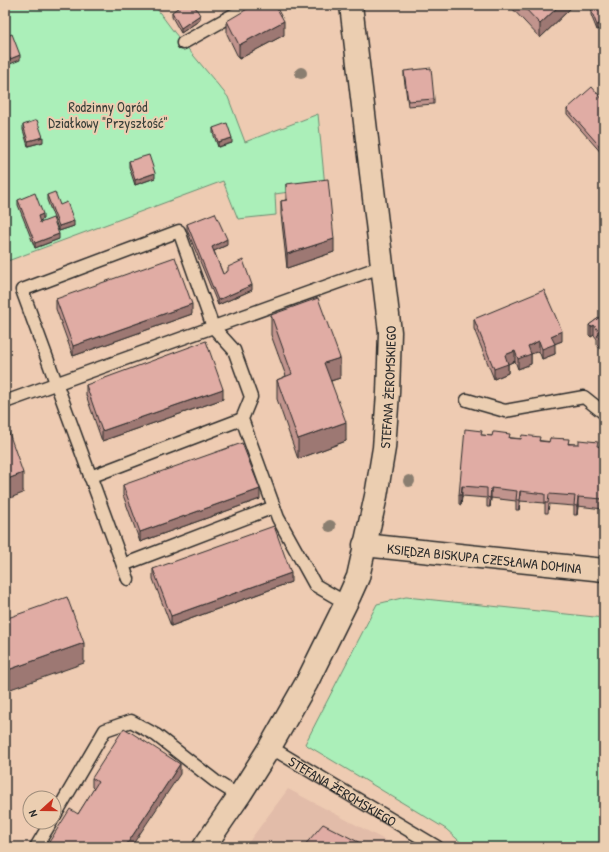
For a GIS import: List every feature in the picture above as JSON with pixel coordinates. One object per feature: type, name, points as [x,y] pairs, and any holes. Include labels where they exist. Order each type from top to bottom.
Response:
[{"type":"street","name":"STEFANA ŻEROMSKIEGO","points":[[204,847],[270,747],[308,682],[358,577],[376,496],[384,448],[390,332],[351,5]]},
{"type":"street","name":"KSIĘDZA BISKUPA CZESŁAWA DOMINA","points":[[364,545],[604,570]]},
{"type":"lane","points":[[183,43],[251,5]]},
{"type":"lane","points":[[128,579],[22,290],[179,231],[213,327],[234,350],[251,397],[242,419],[278,518],[315,585],[346,603]]},
{"type":"lane","points":[[5,402],[383,266]]},
{"type":"lane","points":[[467,400],[505,411],[584,397],[604,413]]},
{"type":"lane","points":[[90,477],[242,419]]},
{"type":"lane","points":[[123,565],[274,507]]},
{"type":"lane","points":[[62,803],[105,730],[131,721],[156,735],[215,781],[239,796]]},
{"type":"lane","name":"STEFANA ŻEROMSKIEGO","points":[[270,747],[437,847]]},
{"type":"lane","points":[[36,847],[46,830]]},
{"type":"shaded area","points":[[288,789],[398,847],[245,847]]},
{"type":"green space","name":"Rodzinny Ogród Działkowy \"Przyszłość\"","points":[[5,5],[154,5],[174,32],[228,97],[245,142],[318,114],[325,187],[275,194],[276,215],[238,219],[223,181],[5,262]]},
{"type":"green space","points":[[406,597],[604,618],[604,847],[466,847],[446,829],[305,744],[377,604]]},
{"type":"building","points":[[182,5],[194,5],[200,15],[181,28],[172,12]]},
{"type":"building","points":[[254,5],[275,5],[284,21],[239,45],[227,21]]},
{"type":"building","points":[[522,5],[560,5],[540,24]]},
{"type":"building","points":[[599,5],[604,5],[604,22],[597,25],[591,10]]},
{"type":"building","points":[[12,34],[20,55],[5,61],[5,37]]},
{"type":"building","points":[[604,38],[604,45],[601,39]]},
{"type":"building","points":[[604,54],[604,67],[600,56]]},
{"type":"building","points":[[431,68],[434,99],[408,101],[404,71]]},
{"type":"building","points":[[592,87],[604,101],[604,151],[567,109]]},
{"type":"building","points":[[37,120],[43,137],[28,141],[23,125]]},
{"type":"building","points":[[227,123],[232,138],[218,142],[213,128]]},
{"type":"building","points":[[149,155],[155,173],[135,180],[129,161]]},
{"type":"building","points":[[328,179],[334,239],[287,254],[281,201],[287,200],[286,184]]},
{"type":"building","points":[[55,192],[60,205],[67,202],[74,221],[59,226],[47,195]]},
{"type":"building","points":[[35,193],[43,214],[38,216],[40,223],[53,218],[59,234],[35,243],[18,200]]},
{"type":"building","points":[[215,213],[227,239],[212,247],[223,274],[228,271],[228,267],[243,260],[252,285],[218,300],[187,224]]},
{"type":"building","points":[[175,257],[192,304],[73,346],[56,299]]},
{"type":"building","points":[[544,290],[562,331],[551,336],[555,344],[542,349],[539,341],[528,346],[531,354],[518,359],[515,351],[505,355],[508,364],[494,369],[474,319]]},
{"type":"building","points":[[318,298],[340,358],[324,363],[346,422],[298,439],[277,380],[292,374],[271,315]]},
{"type":"building","points":[[604,314],[604,344],[597,336],[600,333],[594,325],[591,327],[589,325]]},
{"type":"building","points":[[206,341],[223,389],[102,431],[86,385]]},
{"type":"building","points":[[7,427],[23,473],[5,480],[5,428]]},
{"type":"building","points":[[465,429],[482,431],[481,435],[492,436],[493,432],[510,434],[509,438],[521,439],[522,435],[540,437],[539,441],[549,442],[550,438],[569,439],[568,444],[579,444],[579,440],[598,442],[597,446],[604,447],[604,508],[603,499],[578,497],[576,506],[574,505],[575,496],[549,494],[548,503],[545,503],[545,494],[520,491],[519,500],[516,500],[517,491],[491,488],[490,498],[487,497],[487,488],[462,486],[461,495],[459,495]]},
{"type":"building","points":[[242,443],[260,489],[140,532],[123,485]]},
{"type":"building","points":[[274,526],[291,573],[171,616],[153,569]]},
{"type":"building","points":[[67,597],[84,643],[5,671],[5,619]]},
{"type":"building","points":[[124,728],[180,764],[125,847],[46,847],[57,830],[62,830],[62,822],[70,809],[78,814],[98,782],[92,778]]},
{"type":"building","points":[[323,824],[368,847],[303,847]]}]
